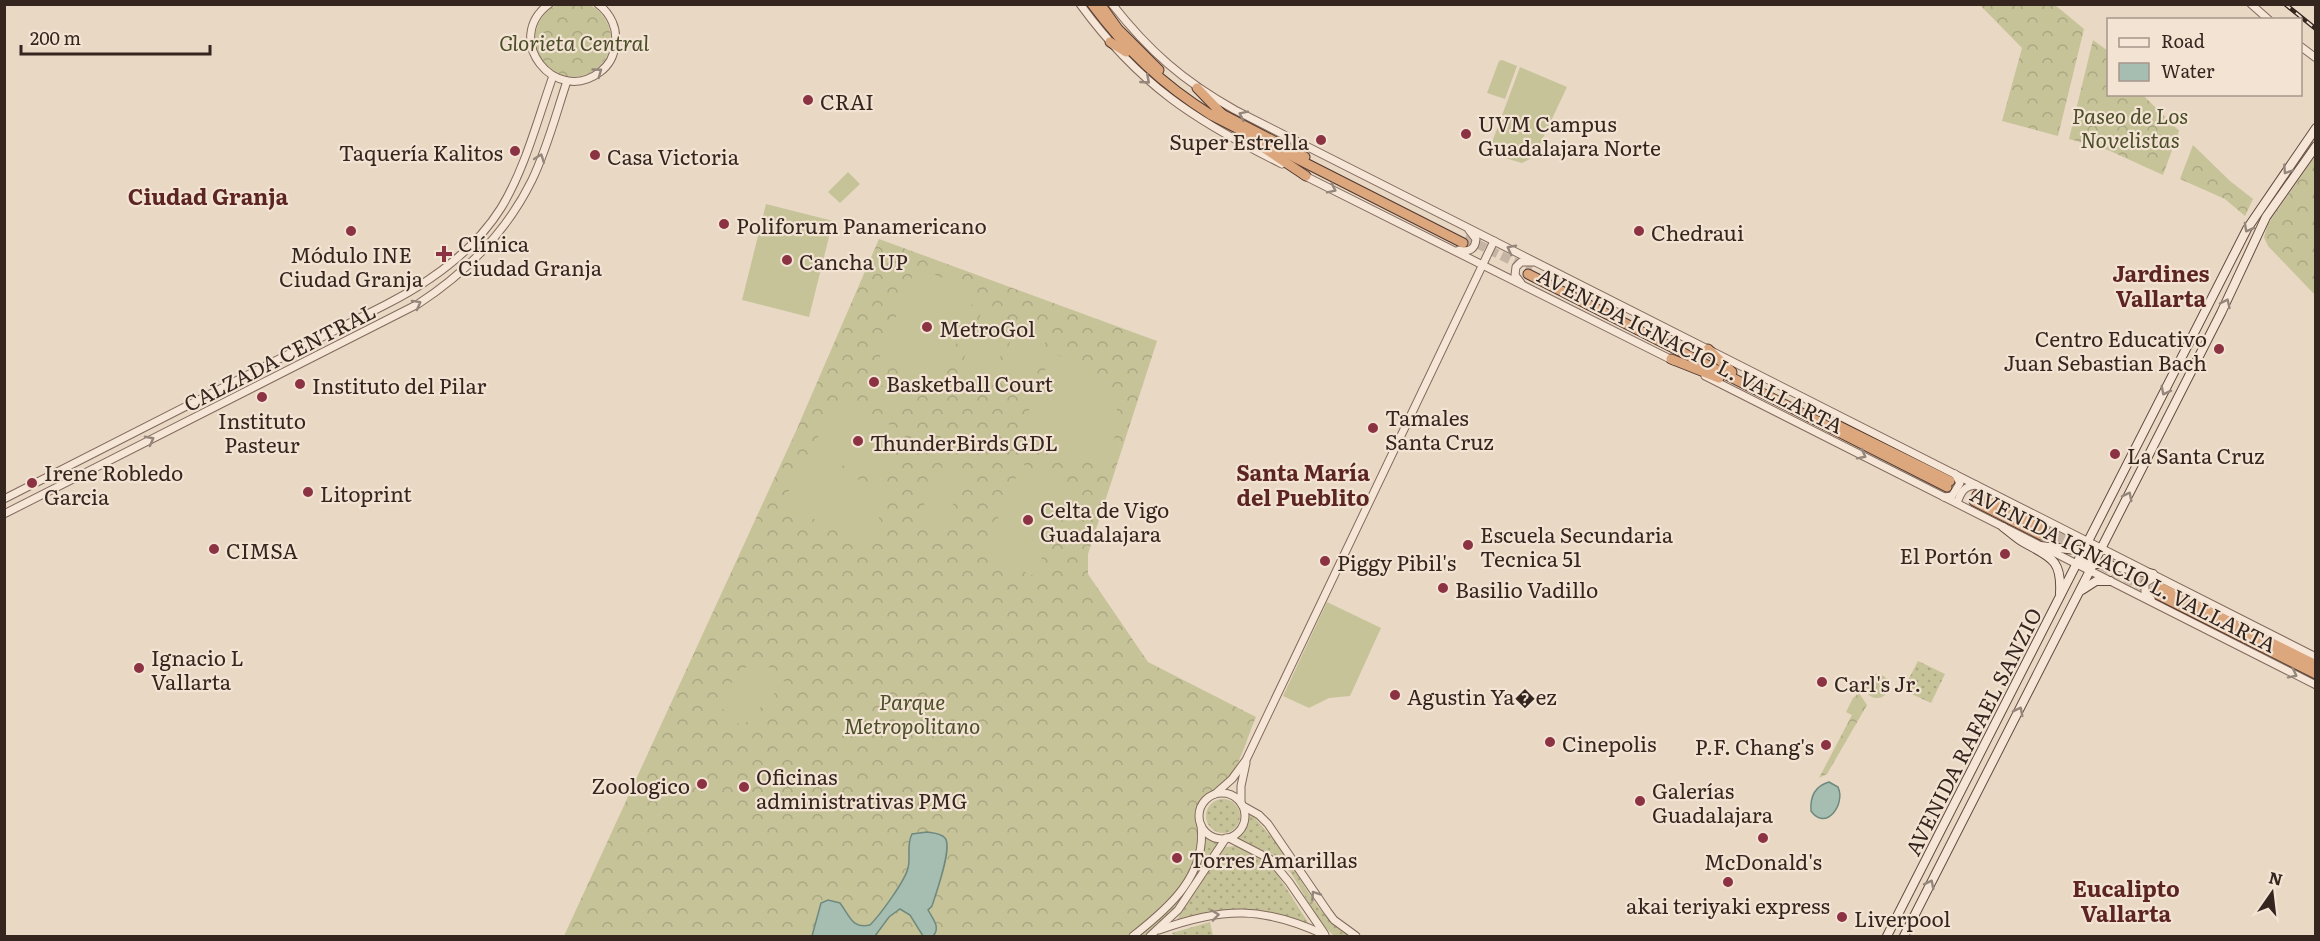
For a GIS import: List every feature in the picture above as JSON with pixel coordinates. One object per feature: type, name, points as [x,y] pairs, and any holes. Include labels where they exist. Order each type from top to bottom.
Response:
[{"type":"highway","points":[[1092,4],[1115,36],[1185,99],[1239,130],[1464,241],[1195,98],[1152,64],[1118,29],[1100,4]]},
{"type":"highway","points":[[1110,42],[1137,58]]},
{"type":"highway","points":[[1197,88],[1222,114]]},
{"type":"highway","points":[[1239,130],[1306,176]]},
{"type":"highway","name":"AVENIDA IGNACIO L. VALLARTA","points":[[1532,269],[1949,485]]},
{"type":"highway","name":"AVENIDA IGNACIO L. VALLARTA","points":[[1532,269],[1761,393],[1949,485]]},
{"type":"highway","points":[[1708,349],[1732,372]]},
{"type":"highway","points":[[1671,359],[1761,393]]},
{"type":"highway","name":"AVENIDA IGNACIO L. VALLARTA","points":[[1976,494],[2042,532]]},
{"type":"highway","name":"AVENIDA IGNACIO L. VALLARTA","points":[[2160,586],[2316,665]]},
{"type":"highway","name":"AVENIDA IGNACIO L. VALLARTA","points":[[2160,586],[2316,674]]},
{"type":"highway","points":[[2254,634],[2316,658]]},
{"type":"main road","name":"AVENIDA RAFAEL SANZIO","points":[[1887,936],[2247,229],[2316,128]]},
{"type":"main road","name":"AVENIDA RAFAEL SANZIO","points":[[1904,936],[2221,313],[2266,217],[2316,146]]},
{"type":"main road","points":[[2004,527],[2021,541],[2054,560],[2060,576],[2059,598]]},
{"type":"main road","points":[[2040,546],[2084,550],[2102,548]]},
{"type":"main road","points":[[2076,564],[2154,574]]},
{"type":"main road","points":[[2077,596],[2096,581],[2110,581]]},
{"type":"street","points":[[549,4],[535,21],[531,42],[538,62],[553,76],[567,81],[593,77],[602,70],[612,56],[616,42],[614,27],[609,16],[598,4]]},
{"type":"street","name":"AVENIDA IGNACIO L. VALLARTA","points":[[1080,4],[1127,63],[1170,100],[1232,139],[1671,359],[1949,485],[2088,541],[2154,574],[2160,586],[2316,658]]},
{"type":"street","name":"AVENIDA IGNACIO L. VALLARTA","points":[[1112,4],[1153,52],[1197,88],[1235,110],[1494,241],[1532,269],[1708,349],[1949,485],[1957,503],[2076,564]]},
{"type":"street","points":[[2251,4],[2267,18]]},
{"type":"street","points":[[2302,47],[2316,58]]},
{"type":"street","name":"CALZADA CENTRAL","points":[[4,499],[411,292],[450,265],[478,237],[496,214],[515,182],[553,76]]},
{"type":"street","name":"CALZADA CENTRAL","points":[[4,514],[418,304],[446,286],[490,245],[510,218],[532,180],[567,81]]},
{"type":"street","points":[[537,121],[552,126]]},
{"type":"street","points":[[496,214],[510,218]]},
{"type":"street","points":[[1454,250],[1472,250],[1476,245],[1476,239],[1466,227]]},
{"type":"street","points":[[1133,936],[1171,903],[1194,872],[1203,848],[1200,816],[1204,802],[1232,779],[1246,760],[1494,241]]},
{"type":"street","points":[[1524,285],[1515,275],[1516,267],[1521,262],[1532,269]]},
{"type":"street","points":[[1957,503],[1963,489],[1968,486],[1976,494]]},
{"type":"street","name":"AVENIDA IGNACIO L. VALLARTA","points":[[2092,567],[2110,581],[2316,685]]},
{"type":"street","points":[[2156,605],[2144,588],[2149,580],[2160,586]]},
{"type":"street","points":[[1150,936],[1159,930],[1190,894],[1227,838],[1240,831],[1245,812],[1241,786],[1246,760]]},
{"type":"street","points":[[1215,794],[1230,794],[1268,824],[1334,920],[1356,936]]},
{"type":"street","points":[[1201,823],[1210,835],[1227,838],[1263,854],[1277,866],[1326,936]]},
{"type":"street","points":[[1159,930],[1202,916],[1242,912],[1282,917],[1326,936]]},
{"type":"green space","name":"Glorieta Central","points":[[573,1],[587,4],[600,12],[608,25],[611,39],[608,53],[600,66],[587,74],[573,77],[559,74],[546,66],[538,53],[535,39],[538,25],[546,12],[559,4]]},
{"type":"green space","points":[[1980,5],[2055,5],[2084,29],[2058,136],[2002,121],[2022,48]]},
{"type":"green space","name":"Paseo de Los Novelistas","points":[[2093,40],[2107,50],[2107,96],[2144,96],[2179,131],[2163,175],[2108,150],[2069,139]]},
{"type":"green space","points":[[1499,61],[1517,66],[1505,99],[1487,93]]},
{"type":"green space","points":[[1520,67],[1567,87],[1534,157],[1522,163],[1488,153]]},
{"type":"green space","points":[[2193,145],[2230,181],[2253,199],[2245,216],[2225,199],[2180,179]]},
{"type":"green space","points":[[2315,156],[2316,294],[2314,294],[2268,246],[2264,237],[2268,224]]},
{"type":"green space","points":[[848,172],[860,184],[840,203],[828,192]]},
{"type":"green space","name":"Cancha UP","points":[[766,204],[833,221],[809,317],[742,300]]},
{"type":"green space","name":"Parque Metropolitano","points":[[879,239],[1157,341],[1088,554],[1088,574],[1148,662],[1256,717],[1234,771],[1226,781],[1207,794],[1199,803],[1195,817],[1199,839],[1196,857],[1172,896],[1127,936],[564,936],[796,431]]},
{"type":"green space","name":"MetroGol","points":[[916,267],[977,292],[939,386],[878,362]]},
{"type":"green space","points":[[982,311],[1013,323],[992,379],[961,367]]},
{"type":"green space","points":[[1017,323],[1048,335],[1027,391],[996,380]]},
{"type":"green space","points":[[1052,353],[1085,365],[1107,382],[1117,409],[1115,436],[1105,468],[1018,438]]},
{"type":"green space","name":"Basketball Court","points":[[872,364],[888,371],[876,399],[860,392]]},
{"type":"green space","name":"Basketball Court","points":[[892,372],[908,379],[896,407],[880,400]]},
{"type":"green space","name":"ThunderBirds GDL","points":[[834,400],[904,431],[882,483],[812,451]]},
{"type":"green space","points":[[807,456],[890,494],[867,544],[782,504]]},
{"type":"green space","name":"Celta de Vigo Guadalajara","points":[[1022,464],[1073,486],[1034,576],[982,553]]},
{"type":"green space","points":[[941,467],[965,478],[942,529],[918,518]]},
{"type":"green space","points":[[1327,602],[1381,628],[1350,696],[1329,698],[1309,708],[1283,696]]},
{"type":"green space","points":[[757,656],[785,682],[742,727],[714,701]]},
{"type":"green space","points":[[1918,661],[1945,674],[1931,703],[1903,690]]},
{"type":"green space","points":[[1877,674],[1886,677],[1889,686],[1886,695],[1877,698],[1868,695],[1865,686],[1868,677]]},
{"type":"green space","points":[[1859,693],[1867,705],[1827,774],[1819,778],[1852,715],[1846,712],[1853,698]]},
{"type":"green space","points":[[1223,799],[1235,804],[1240,816],[1235,828],[1223,833],[1211,828],[1206,816],[1211,804]]},
{"type":"green space","points":[[1249,811],[1280,847],[1319,908],[1338,929],[1349,936],[1334,936],[1320,922],[1291,873],[1272,854],[1236,839],[1245,830]]},
{"type":"green space","points":[[1206,835],[1212,841],[1219,842],[1177,909],[1147,936],[1138,936],[1162,916],[1193,879],[1200,865]]},
{"type":"green space","points":[[1235,846],[1261,858],[1276,872],[1309,924],[1275,914],[1243,911],[1176,921],[1225,847]]},
{"type":"green space","points":[[1210,922],[1213,936],[1174,936],[1172,933]]},
{"type":"water","points":[[1829,782],[1838,787],[1840,794],[1837,808],[1828,817],[1817,817],[1811,811],[1811,801],[1817,789]]},
{"type":"water","points":[[927,832],[941,835],[947,843],[943,870],[932,906],[928,910],[936,927],[933,936],[923,936],[910,915],[900,909],[889,917],[875,936],[812,936],[821,903],[828,900],[840,903],[855,923],[870,925],[892,898],[906,874],[912,834]]},
{"type":"tunnel","points":[[1465,238],[1531,270]]},
{"type":"tunnel","points":[[2044,529],[2160,587]]},
{"type":"tunnel","points":[[2041,535],[2157,594]]},
{"type":"railway","points":[[2285,4],[2316,29]]},
{"type":"place","name":"CRAI","points":[[808,100]]},
{"type":"place","name":"UVM Campus Guadalajara Norte","points":[[1466,134]]},
{"type":"place","name":"Super Estrella","points":[[1321,140]]},
{"type":"place","name":"Taquería Kalitos","points":[[515,151]]},
{"type":"place","name":"Casa Victoria","points":[[595,155]]},
{"type":"place","name":"Poliforum Panamericano","points":[[724,224]]},
{"type":"place","name":"Módulo INE Ciudad Granja","points":[[351,231]]},
{"type":"place","name":"Chedraui","points":[[1639,231]]},
{"type":"place","name":"Clínica Ciudad Granja","points":[[444,254]]},
{"type":"place","name":"Cancha UP","points":[[787,260]]},
{"type":"place","name":"MetroGol","points":[[927,327]]},
{"type":"place","name":"Centro Educativo Juan Sebastian Bach","points":[[2219,349]]},
{"type":"place","name":"Basketball Court","points":[[874,382]]},
{"type":"place","name":"Instituto del Pilar","points":[[300,384]]},
{"type":"place","name":"Instituto Pasteur","points":[[262,397]]},
{"type":"place","name":"Tamales Santa Cruz","points":[[1373,428]]},
{"type":"place","name":"ThunderBirds GDL","points":[[858,441]]},
{"type":"place","name":"La Santa Cruz","points":[[2115,454]]},
{"type":"place","name":"Irene Robledo Garcia","points":[[32,483]]},
{"type":"place","name":"Litoprint","points":[[308,492]]},
{"type":"place","name":"Celta de Vigo Guadalajara","points":[[1028,520]]},
{"type":"place","name":"Escuela Secundaria Tecnica 51","points":[[1468,545]]},
{"type":"place","name":"CIMSA","points":[[214,549]]},
{"type":"place","name":"El Portón","points":[[2005,554]]},
{"type":"place","name":"Piggy Pibil's","points":[[1325,561]]},
{"type":"place","name":"Basilio Vadillo","points":[[1443,588]]},
{"type":"place","name":"Ignacio L Vallarta","points":[[139,668]]},
{"type":"place","name":"Carl's Jr.","points":[[1822,682]]},
{"type":"place","name":"Agustin Ya�ez","points":[[1395,695]]},
{"type":"place","name":"Cinepolis","points":[[1550,742]]},
{"type":"place","name":"P.F. Chang's","points":[[1826,745]]},
{"type":"place","name":"Zoologico","points":[[702,784]]},
{"type":"place","name":"Oficinas administrativas PMG","points":[[744,787]]},
{"type":"place","name":"Galerías Guadalajara","points":[[1640,801]]},
{"type":"place","name":"McDonald's","points":[[1763,838]]},
{"type":"place","name":"Torres Amarillas","points":[[1177,858]]},
{"type":"place","name":"akai teriyaki express","points":[[1728,882]]},
{"type":"place","name":"Liverpool","points":[[1842,917]]},
{"type":"district","name":"Ciudad Granja","points":[[208,195]]},
{"type":"district","name":"Jardines Vallarta","points":[[2161,284]]},
{"type":"district","name":"Santa María del Pueblito","points":[[1303,484]]},
{"type":"district","name":"Eucalipto Vallarta","points":[[2126,900]]}]
